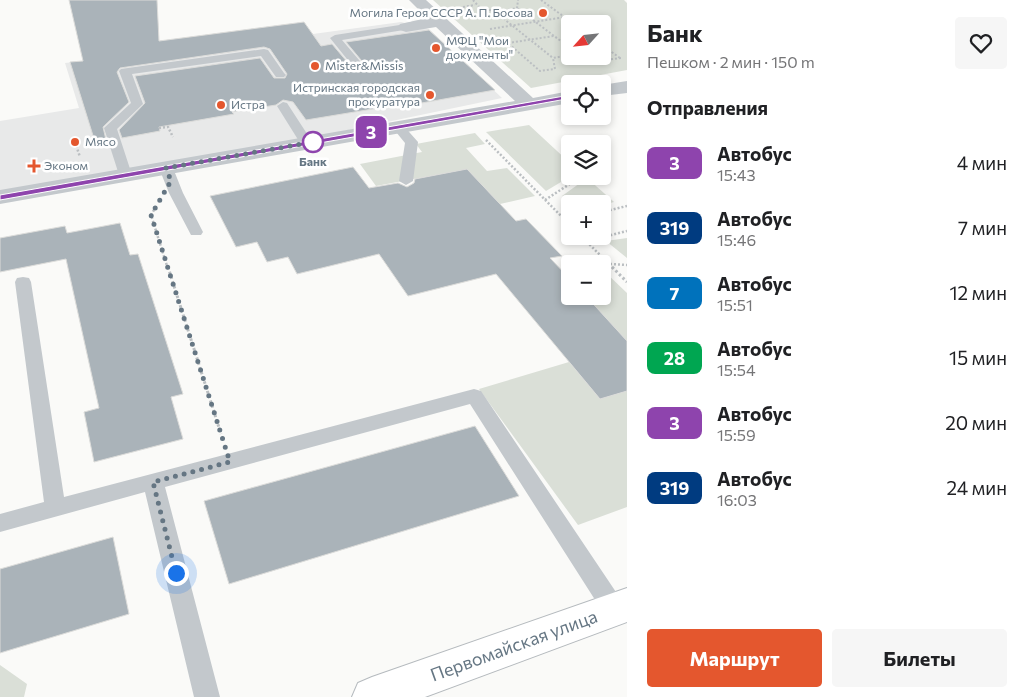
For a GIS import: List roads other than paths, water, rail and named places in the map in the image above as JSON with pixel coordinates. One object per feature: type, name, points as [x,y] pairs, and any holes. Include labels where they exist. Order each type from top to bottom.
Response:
[{"type":"main road","name":"Первомайская улица","points":[[372,697],[621,607]]},
{"type":"street","points":[[417,0],[528,104]]},
{"type":"street","points":[[406,27],[440,21]]},
{"type":"street","points":[[611,90],[627,87]]},
{"type":"street","points":[[0,198],[125,176],[169,175],[307,143],[561,98]]},
{"type":"lane","points":[[359,67],[335,38],[406,27]]},
{"type":"lane","points":[[125,176],[110,128],[137,104],[126,71],[264,52],[280,75]]},
{"type":"lane","points":[[282,106],[307,143]]},
{"type":"lane","points":[[398,127],[412,142],[406,181]]},
{"type":"lane","points":[[169,175],[196,232]]},
{"type":"lane","points":[[23,282],[55,508]]},
{"type":"lane","points":[[0,522],[474,396],[621,607]]},
{"type":"lane","points":[[153,482],[207,697]]},
{"type":"place","name":"Могила Героя СССР А. П. Босова","points":[[543,13]]},
{"type":"place","name":"МФЦ \"Мои документы\"","points":[[436,48]]},
{"type":"place","name":"Mister&Missis","points":[[315,66]]},
{"type":"place","name":"Истринская городская прокуратура","points":[[430,95]]},
{"type":"place","name":"Истра","points":[[221,105]]},
{"type":"place","name":"Мясо","points":[[75,142]]},
{"type":"place","name":"Банк","points":[[313,142]]},
{"type":"place","name":"Эконом","points":[[34,166]]}]
